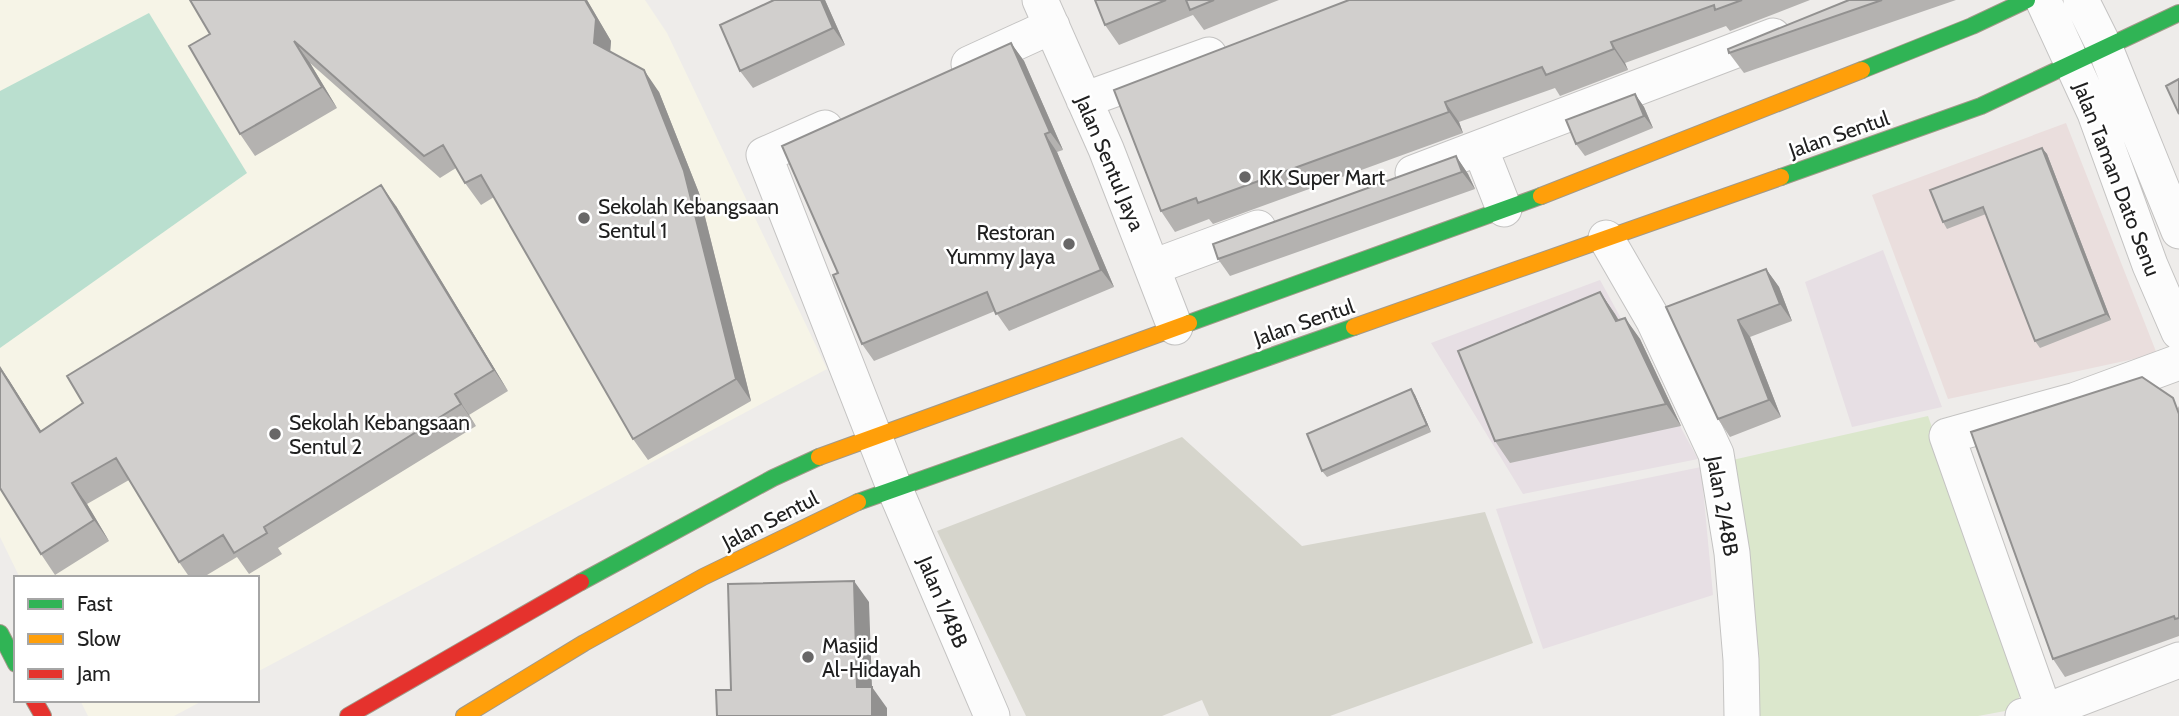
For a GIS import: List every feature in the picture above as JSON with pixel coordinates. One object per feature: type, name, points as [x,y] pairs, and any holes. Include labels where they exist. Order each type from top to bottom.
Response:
[{"type":"main road","name":"Jalan Sentul","points":[[348,716],[584,580],[773,478],[874,436],[1504,209],[1972,26],[2027,0]]},
{"type":"main road","name":"Jalan Sentul","points":[[464,716],[584,643],[703,577],[840,508],[1981,106],[2179,13]]},
{"type":"main road","points":[[0,633],[14,660]]},
{"type":"street","name":"Jalan Taman Dato Senu","points":[[2043,0],[2095,113],[2150,265],[2179,332]]},
{"type":"street","name":"Jalan Taman Dato Senu","points":[[2081,0],[2105,48],[2179,231]]},
{"type":"street","points":[[940,77],[1046,13]]},
{"type":"street","name":"Jalan Sentul Jaya","points":[[1046,13],[1153,267],[1175,327]]},
{"type":"street","points":[[1384,183],[1806,23]]},
{"type":"street","points":[[1084,100],[1242,43]]},
{"type":"street","name":"Jalan 1/48B","points":[[852,116],[764,155],[894,487],[992,716]]},
{"type":"street","points":[[1480,148],[1504,209]]},
{"type":"street","points":[[1153,267],[1294,216]]},
{"type":"street","name":"Jalan 2/48B","points":[[1606,238],[1654,321],[1716,454],[1732,553],[1742,716]]},
{"type":"street","points":[[2176,661],[2038,714],[1947,436],[2076,400],[2179,362]]},
{"type":"shaded area","points":[[0,0],[645,0],[667,33],[827,369],[259,671],[259,576],[19,576],[0,537]]},
{"type":"shaded area","points":[[2066,123],[2157,354],[1948,399],[1872,195]]},
{"type":"shaded area","points":[[1883,250],[1942,407],[1852,427],[1805,282]]},
{"type":"shaded area","points":[[1600,280],[1698,459],[1523,494],[1431,343]]},
{"type":"shaded area","points":[[1182,437],[1302,546],[1485,512],[1533,643],[1330,716],[1209,716],[1202,700],[1162,716],[1026,716],[937,531]]},
{"type":"shaded area","points":[[1701,467],[1713,595],[1543,649],[1496,509]]},
{"type":"shaded area","points":[[81,702],[200,702],[174,716],[88,716]]},
{"type":"green space","points":[[149,13],[247,173],[0,348],[0,91]]},
{"type":"green space","points":[[1928,416],[2022,686],[2016,709],[1978,716],[1753,716],[1728,461]]},
{"type":"building","points":[[190,0],[585,0],[596,19],[594,43],[644,70],[684,171],[736,379],[633,439],[481,175],[465,183],[443,145],[424,156],[294,41],[322,87],[240,134],[189,46],[210,34]]},
{"type":"building","points":[[774,0],[821,0],[833,28],[740,71],[720,25]]},
{"type":"building","points":[[1095,0],[1166,0],[1105,25]]},
{"type":"building","points":[[1186,0],[1214,0],[1190,10]]},
{"type":"building","points":[[1349,0],[1742,0],[1715,10],[1714,5],[1611,42],[1614,49],[1546,75],[1542,67],[1445,102],[1449,112],[1198,203],[1196,198],[1161,211],[1114,90]]},
{"type":"building","points":[[1849,0],[1882,0],[1729,53],[1728,49]]},
{"type":"building","points":[[1011,43],[1050,132],[1045,134],[1101,270],[996,314],[987,292],[862,344],[833,275],[838,273],[782,146]]},
{"type":"building","points":[[2179,79],[2179,114],[2166,86]]},
{"type":"building","points":[[1635,94],[1644,116],[1576,144],[1566,120]]},
{"type":"building","points":[[2042,148],[2106,314],[2035,341],[1983,207],[1943,222],[1930,190]]},
{"type":"building","points":[[1456,156],[1462,172],[1218,259],[1213,244]]},
{"type":"building","points":[[381,185],[494,370],[455,394],[461,404],[264,527],[267,533],[234,553],[223,535],[179,562],[116,458],[72,483],[94,520],[41,554],[0,488],[0,368],[40,432],[83,403],[67,376]]},
{"type":"building","points":[[1766,269],[1780,304],[1738,320],[1769,400],[1718,419],[1666,307]]},
{"type":"building","points":[[1600,292],[1616,321],[1625,318],[1666,404],[1495,441],[1458,351]]},
{"type":"building","points":[[2142,377],[2173,398],[2179,414],[2179,618],[2175,619],[2174,616],[2053,659],[1971,432]]},
{"type":"building","points":[[1411,389],[1427,425],[1322,471],[1307,434]]},
{"type":"building","name":"Masjid Al-Hidayah","points":[[854,581],[857,687],[872,687],[872,716],[717,716],[716,690],[731,690],[728,584]]},
{"type":"traffic: fast","points":[[1862,70],[1972,26],[2027,0]]},
{"type":"traffic: fast","points":[[1781,177],[1981,106],[2179,13]]},
{"type":"traffic: fast","points":[[1189,323],[1541,196]]},
{"type":"traffic: fast","points":[[858,502],[1354,327]]},
{"type":"traffic: fast","points":[[581,582],[773,478],[819,457]]},
{"type":"traffic: fast","points":[[0,633],[14,660]]},
{"type":"traffic: slow","points":[[1541,196],[1862,70]]},
{"type":"traffic: slow","points":[[1354,327],[1781,177]]},
{"type":"traffic: slow","points":[[819,457],[1189,323]]},
{"type":"traffic: slow","points":[[464,716],[584,643],[703,577],[858,502]]},
{"type":"traffic: jam","points":[[348,716],[581,582]]},
{"type":"traffic: jam","points":[[35,702],[43,716]]},
{"type":"place","name":"KK Super Mart","points":[[1245,177]]},
{"type":"place","name":"Sekolah Kebangsaan Sentul 1","points":[[584,218]]},
{"type":"place","name":"Restoran Yummy Jaya","points":[[1069,244]]},
{"type":"place","name":"Sekolah Kebangsaan Sentul 2","points":[[275,434]]},
{"type":"place","name":"Masjid Al-Hidayah","points":[[808,657]]}]
